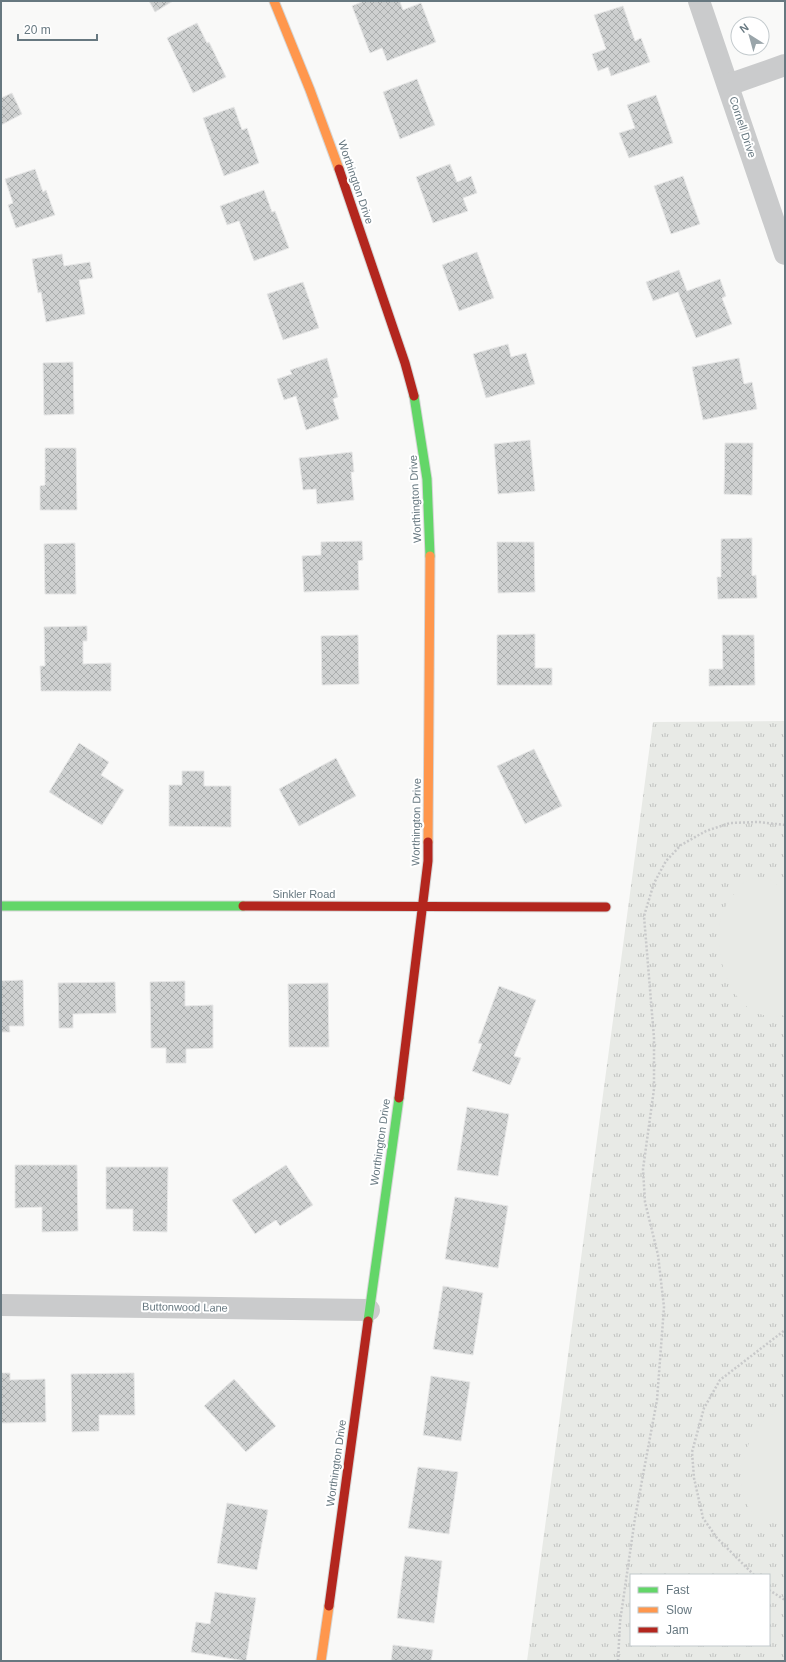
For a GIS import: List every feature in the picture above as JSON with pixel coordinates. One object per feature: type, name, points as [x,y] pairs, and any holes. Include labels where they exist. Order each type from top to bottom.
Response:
[{"type":"street","name":"Worthington Drive","points":[[274,1],[327,134],[400,348],[415,401],[423,440],[428,479],[430,564],[428,861],[405,1053],[321,1661]]},
{"type":"street","name":"Cornell Drive","points":[[699,1],[785,254]]},
{"type":"street","points":[[728,85],[785,65]]},
{"type":"street","name":"Sinkler Road","points":[[1,906],[606,907]]},
{"type":"street","name":"Buttonwood Lane","points":[[1,1305],[369,1310]]},
{"type":"path","points":[[618,1661],[620,1622],[634,1518],[657,1400],[664,1307],[658,1256],[645,1202],[643,1169],[654,1089],[654,1038],[644,916],[654,883],[666,861],[681,845],[706,831],[730,823],[758,822],[785,825]]},
{"type":"path","points":[[753,1574],[717,1538],[703,1518],[694,1478],[692,1452],[704,1408],[720,1380],[785,1330]]},
{"type":"path","points":[[770,1591],[785,1600]]},
{"type":"green space","points":[[785,721],[785,1661],[527,1661],[653,722]]},
{"type":"green space","points":[[766,877],[785,890],[785,1015],[767,1016],[752,1010],[739,999],[730,984],[723,967],[719,948],[719,930],[722,914],[728,903],[738,888],[744,883],[752,879]]},
{"type":"green space","points":[[785,1409],[785,1526],[763,1520],[752,1512],[746,1502],[742,1490],[742,1476],[747,1448],[753,1435],[768,1417]]},
{"type":"building","points":[[149,1],[173,1],[155,12]]},
{"type":"building","points":[[364,1],[402,1],[400,2],[403,10],[421,3],[436,42],[387,61],[382,48],[370,53],[352,6]]},
{"type":"building","points":[[623,6],[635,41],[641,38],[650,62],[611,76],[608,67],[598,71],[592,54],[606,49],[594,15]]},
{"type":"building","points":[[197,23],[207,43],[209,42],[226,77],[193,93],[167,38]]},
{"type":"building","points":[[417,79],[435,125],[400,139],[383,92]]},
{"type":"building","points":[[12,93],[22,114],[1,125],[1,98]]},
{"type":"building","points":[[656,95],[673,143],[629,158],[619,133],[635,128],[627,105]]},
{"type":"building","points":[[234,107],[242,130],[247,128],[259,163],[224,176],[203,118]]},
{"type":"building","points":[[450,164],[457,182],[471,176],[477,193],[463,198],[468,211],[433,223],[416,177]]},
{"type":"building","points":[[35,169],[43,192],[46,190],[55,215],[16,228],[8,205],[13,203],[5,179]]},
{"type":"building","points":[[683,176],[700,224],[671,234],[654,186]]},
{"type":"building","points":[[264,190],[272,212],[275,211],[289,248],[254,261],[239,221],[227,225],[220,206]]},
{"type":"building","points":[[477,252],[494,298],[459,311],[442,265]]},
{"type":"building","points":[[62,254],[64,266],[90,262],[93,278],[79,280],[85,314],[46,322],[41,292],[38,293],[32,259]]},
{"type":"building","points":[[679,270],[687,291],[720,279],[726,296],[722,298],[732,324],[696,338],[678,292],[653,301],[646,282]]},
{"type":"building","points":[[303,282],[319,328],[283,340],[267,294]]},
{"type":"building","points":[[508,344],[511,357],[526,353],[535,384],[486,398],[473,354]]},
{"type":"building","points":[[327,358],[338,397],[333,399],[339,419],[306,430],[296,396],[284,400],[277,379],[292,374],[290,370]]},
{"type":"building","points":[[739,358],[744,384],[752,382],[757,409],[703,420],[692,367]]},
{"type":"building","points":[[73,362],[74,414],[44,415],[43,363]]},
{"type":"building","points":[[530,440],[535,491],[498,494],[494,444]]},
{"type":"building","points":[[725,443],[753,443],[752,495],[724,494]]},
{"type":"building","points":[[45,448],[76,448],[77,510],[40,510],[40,486],[45,485]]},
{"type":"building","points":[[352,452],[354,472],[351,472],[354,500],[317,504],[316,489],[303,490],[299,458]]},
{"type":"building","points":[[752,538],[752,576],[756,575],[757,598],[718,599],[717,577],[721,577],[721,539]]},
{"type":"building","points":[[362,541],[363,560],[358,561],[359,590],[304,592],[302,556],[321,555],[321,542]]},
{"type":"building","points":[[497,542],[534,542],[535,592],[498,593]]},
{"type":"building","points":[[75,543],[76,594],[45,594],[44,544]]},
{"type":"building","points":[[87,626],[87,641],[83,641],[83,664],[111,663],[111,691],[41,691],[40,666],[45,666],[44,627]]},
{"type":"building","points":[[535,634],[535,668],[552,668],[552,685],[497,685],[497,635]]},
{"type":"building","points":[[358,635],[359,684],[322,685],[321,636]]},
{"type":"building","points":[[722,635],[754,635],[755,685],[709,686],[709,669],[723,669]]},
{"type":"building","points":[[79,743],[109,762],[101,775],[124,790],[102,825],[49,792]]},
{"type":"building","points":[[534,749],[562,806],[525,824],[497,766]]},
{"type":"building","points":[[336,758],[356,796],[299,826],[279,789]]},
{"type":"building","points":[[182,771],[204,771],[204,786],[231,786],[231,827],[169,826],[169,785],[182,785]]},
{"type":"building","points":[[23,980],[24,1026],[9,1026],[10,1032],[1,1032],[1,981]]},
{"type":"building","points":[[185,981],[185,1006],[213,1005],[213,1048],[186,1049],[186,1063],[166,1063],[166,1048],[151,1048],[150,982]]},
{"type":"building","points":[[115,982],[116,1013],[73,1014],[73,1028],[59,1028],[58,983]]},
{"type":"building","points":[[328,983],[329,1047],[289,1047],[288,984]]},
{"type":"building","points":[[499,986],[536,1000],[514,1056],[521,1058],[510,1085],[472,1071],[482,1044],[478,1043]]},
{"type":"building","points":[[467,1107],[509,1114],[498,1176],[457,1170]]},
{"type":"building","points":[[15,1165],[77,1165],[78,1231],[42,1232],[42,1207],[15,1208]]},
{"type":"building","points":[[286,1165],[313,1205],[280,1226],[276,1220],[255,1234],[232,1200]]},
{"type":"building","points":[[106,1167],[168,1167],[167,1232],[133,1231],[133,1209],[106,1209]]},
{"type":"building","points":[[455,1197],[508,1206],[498,1268],[445,1259]]},
{"type":"building","points":[[443,1286],[483,1293],[473,1355],[433,1349]]},
{"type":"building","points":[[1,1373],[10,1373],[10,1380],[45,1379],[46,1422],[1,1423]]},
{"type":"building","points":[[134,1373],[135,1415],[99,1415],[99,1431],[72,1432],[71,1374]]},
{"type":"building","points":[[431,1376],[470,1382],[461,1441],[423,1435]]},
{"type":"building","points":[[234,1379],[276,1426],[246,1452],[204,1406]]},
{"type":"building","points":[[418,1467],[458,1472],[449,1534],[408,1528]]},
{"type":"building","points":[[227,1503],[268,1510],[257,1570],[217,1563]]},
{"type":"building","points":[[405,1556],[442,1561],[434,1623],[397,1618]]},
{"type":"building","points":[[215,1592],[256,1598],[246,1661],[191,1652],[196,1622],[210,1624]]},
{"type":"building","points":[[393,1645],[433,1650],[431,1661],[391,1661]]},
{"type":"traffic: fast","points":[[414,396],[427,479],[430,556]]},
{"type":"traffic: fast","points":[[1,906],[243,906]]},
{"type":"traffic: fast","points":[[368,1321],[399,1098]]},
{"type":"traffic: slow","points":[[274,1],[310,90],[339,169]]},
{"type":"traffic: slow","points":[[428,842],[430,556]]},
{"type":"traffic: slow","points":[[321,1661],[329,1606]]},
{"type":"traffic: jam","points":[[339,169],[405,363],[414,396]]},
{"type":"traffic: jam","points":[[399,1098],[428,861],[428,842]]},
{"type":"traffic: jam","points":[[243,906],[606,907]]},
{"type":"traffic: jam","points":[[329,1606],[368,1321]]}]
